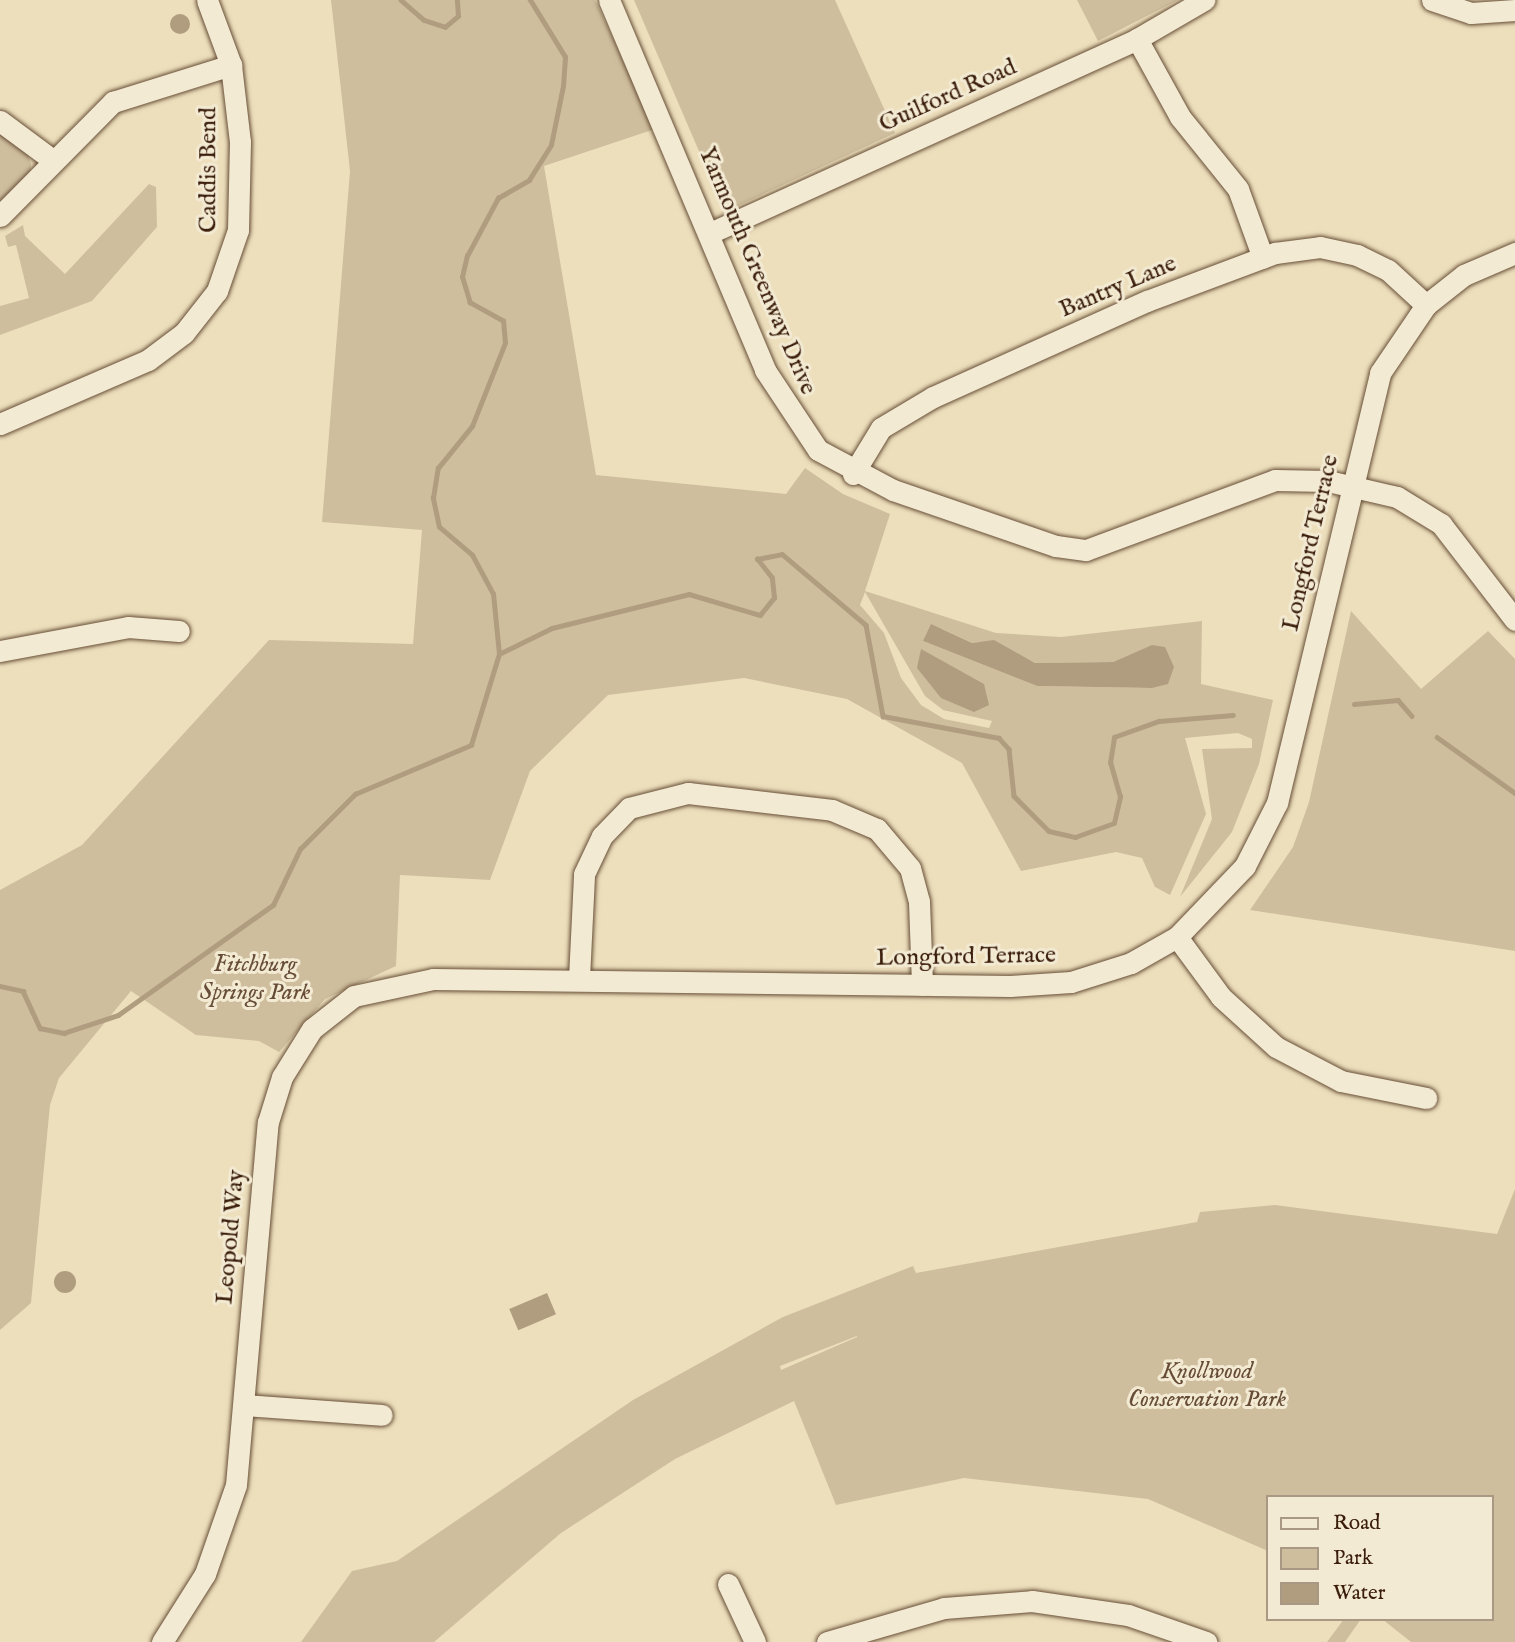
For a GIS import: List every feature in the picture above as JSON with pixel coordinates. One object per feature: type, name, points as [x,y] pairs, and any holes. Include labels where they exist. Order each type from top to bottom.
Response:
[{"type":"street","name":"Caddis Bend","points":[[0,424],[148,359],[184,333],[217,291],[240,210],[231,65],[207,0]]},
{"type":"street","name":"Yarmouth Greenway Drive","points":[[610,0],[773,385],[818,450],[853,474],[1056,546],[1086,550],[1275,480],[1301,477],[1351,486],[1418,505],[1441,524],[1515,620]]},
{"type":"street","name":"Guilford Road","points":[[710,233],[1137,39],[1204,0]]},
{"type":"street","points":[[1432,0],[1471,13],[1515,10]]},
{"type":"street","points":[[1137,39],[1180,117],[1238,189],[1263,258]]},
{"type":"street","points":[[0,216],[113,102],[231,65]]},
{"type":"street","points":[[0,121],[54,161]]},
{"type":"street","name":"Bantry Lane","points":[[853,474],[881,428],[933,397],[1147,301],[1263,258],[1320,247],[1357,255],[1388,270],[1426,304]]},
{"type":"street","name":"Longford Terrace","points":[[282,1077],[312,1029],[375,989],[444,978],[922,985],[1071,982],[1131,963],[1177,937],[1217,900],[1267,829],[1380,373],[1426,304],[1464,275],[1515,253]]},
{"type":"street","points":[[0,651],[128,627],[179,631]]},
{"type":"street","points":[[579,978],[584,874],[602,836],[629,808],[688,793],[832,810],[877,829],[910,868],[919,902],[922,985]]},
{"type":"street","points":[[1177,937],[1221,996],[1276,1048],[1341,1081],[1426,1098]]},
{"type":"street","name":"Leopold Way","points":[[162,1642],[205,1574],[225,1525],[244,1405],[263,1157],[282,1077]]},
{"type":"street","points":[[244,1405],[382,1415]]},
{"type":"street","points":[[728,1584],[755,1642]]},
{"type":"street","points":[[827,1642],[944,1608],[1032,1601],[1128,1615],[1206,1642]]},
{"type":"green space","name":"Fitchburg Springs Park","points":[[331,0],[595,0],[655,129],[544,166],[596,475],[786,494],[805,468],[843,494],[890,514],[865,591],[996,633],[1061,637],[1202,621],[1201,684],[1273,700],[1259,764],[1232,832],[1180,897],[1212,819],[1202,749],[1252,748],[1252,739],[1238,733],[1185,738],[1206,814],[1170,895],[1155,887],[1142,858],[1116,852],[1021,871],[962,763],[847,699],[744,678],[608,695],[530,771],[490,880],[400,875],[396,966],[325,999],[279,1052],[259,1041],[196,1035],[131,991],[59,1078],[50,1105],[31,1303],[0,1330],[0,890],[82,845],[269,640],[413,644],[422,530],[322,522],[350,171]],"holes":[[[865,592],[925,696],[943,710],[992,721],[989,728],[944,719],[921,705],[901,678],[884,633],[860,605]],[[942,629],[972,643],[994,641],[1035,663],[1113,662],[1153,645],[1152,688],[1037,686],[923,641]]]},
{"type":"green space","points":[[634,0],[835,0],[895,133],[733,208],[723,207]]},
{"type":"green space","points":[[1077,0],[1178,0],[1098,41]]},
{"type":"green space","points":[[0,134],[27,153],[31,164],[30,174],[0,202]]},
{"type":"green space","points":[[149,184],[156,187],[157,227],[92,301],[0,335],[0,306],[29,298],[16,245],[8,247],[5,236],[23,225],[25,236],[65,274]]},
{"type":"green space","points":[[1351,611],[1421,689],[1488,631],[1515,659],[1515,951],[1250,910],[1293,847],[1309,802]]},
{"type":"green space","name":"Knollwood Conservation Park","points":[[1515,1189],[1515,1642],[1411,1642],[1385,1621],[1494,1621],[1494,1495],[1266,1495],[1266,1550],[1148,1499],[964,1478],[836,1505],[794,1401],[675,1459],[561,1533],[434,1642],[301,1642],[352,1571],[397,1561],[633,1400],[783,1317],[913,1266],[916,1273],[1197,1222],[1200,1212],[1275,1205],[1497,1234]],"holes":[[[857,1336],[857,1337],[781,1370],[780,1366]]]},
{"type":"green space","points":[[1343,1621],[1360,1621],[1345,1642],[1327,1642]]},
{"type":"water","points":[[176,14],[184,14],[190,24],[184,34],[176,34],[170,28],[170,20]]},
{"type":"water","points":[[931,624],[972,643],[994,640],[1035,663],[1113,662],[1152,645],[1165,647],[1174,667],[1168,684],[1152,688],[1037,686],[923,641]]},
{"type":"water","points":[[921,649],[984,684],[989,705],[974,712],[941,698],[917,668]]},
{"type":"water","points":[[61,1271],[69,1271],[76,1278],[76,1286],[69,1293],[61,1293],[54,1286],[54,1278]]},
{"type":"water","points":[[547,1293],[556,1314],[518,1330],[509,1309]]},
{"type":"waterway","points":[[401,0],[424,20],[445,27],[458,16],[457,0]]},
{"type":"waterway","points":[[0,986],[23,991],[40,1028],[64,1033],[118,1015],[273,905],[300,849],[355,794],[471,745],[499,654],[493,594],[472,555],[439,527],[433,498],[438,468],[472,426],[505,343],[503,321],[470,303],[462,277],[467,256],[498,198],[529,180],[551,145],[563,86],[565,57],[530,0]]},
{"type":"waterway","points":[[499,654],[552,628],[689,594],[760,615],[774,598],[772,578],[757,559],[782,554],[866,625],[883,716],[999,738],[1009,749],[1014,796],[1049,831],[1075,837],[1114,823],[1120,797],[1110,763],[1114,737],[1159,721],[1233,715]]},
{"type":"waterway","points":[[1354,704],[1398,700],[1412,716]]},
{"type":"waterway","points":[[1437,737],[1515,793]]}]
